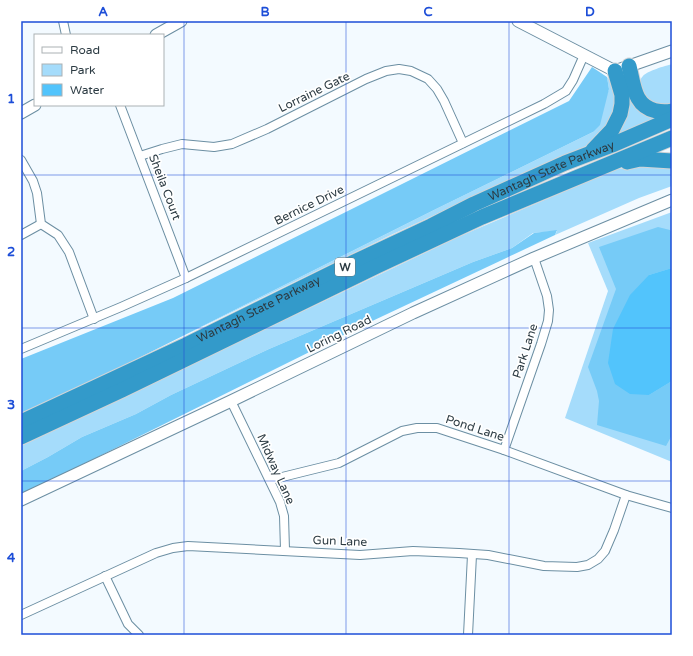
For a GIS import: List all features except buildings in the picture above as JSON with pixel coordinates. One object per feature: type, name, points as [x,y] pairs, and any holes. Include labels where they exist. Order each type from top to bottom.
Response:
[{"type":"highway","points":[[629,66],[636,94],[642,104],[649,110],[660,112],[672,111]]},
{"type":"highway","points":[[589,154],[612,130],[620,114],[622,95],[615,71]]},
{"type":"highway","name":"Wantagh State Parkway","points":[[21,422],[186,345],[474,204],[565,163],[672,119]]},
{"type":"highway","name":"Wantagh State Parkway","points":[[21,437],[122,390],[377,266],[475,221],[672,138]]},
{"type":"highway","points":[[592,171],[640,159],[672,161]]},
{"type":"street","points":[[63,21],[66,34]]},
{"type":"street","points":[[158,34],[181,21]]},
{"type":"street","points":[[518,21],[615,71],[672,51]]},
{"type":"street","name":"Bernice Drive","points":[[21,349],[121,308],[186,278],[544,104],[566,91],[573,80],[584,55]]},
{"type":"street","name":"Lorraine Gate","points":[[140,156],[182,144],[214,147],[232,144],[267,129],[366,79],[386,71],[399,70],[411,71],[428,79],[444,101],[463,143]]},
{"type":"street","points":[[21,113],[34,106]]},
{"type":"street","name":"Sheila Court","points":[[120,106],[186,278]]},
{"type":"street","points":[[21,160],[33,181],[37,193],[41,224],[58,235],[69,252],[94,319]]},
{"type":"street","name":"Loring Road","points":[[21,500],[413,313],[534,258],[672,200]]},
{"type":"street","points":[[21,235],[41,224]]},
{"type":"street","name":"Park Lane","points":[[504,450],[548,321],[549,310],[547,296],[534,258]]},
{"type":"street","name":"Midway Lane","points":[[231,401],[280,502],[284,516],[285,550]]},
{"type":"street","name":"Pond Lane","points":[[270,480],[339,463],[402,431],[417,428],[437,428],[504,450],[626,495],[672,508]]},
{"type":"street","name":"Gun Lane","points":[[21,614],[156,553],[173,548],[195,546],[360,555],[414,551],[460,553],[488,555],[544,566],[577,567],[588,565],[598,559],[606,551],[626,495]]},
{"type":"street","points":[[468,635],[472,555]]},
{"type":"street","points":[[105,576],[128,624],[139,635]]},
{"type":"green space","points":[[672,64],[672,108],[653,104],[644,96],[642,92],[640,83],[641,79],[648,72]]},
{"type":"green space","points":[[607,77],[614,86],[617,105],[612,124],[595,142],[393,234],[175,340],[593,132],[609,89]]},
{"type":"green space","points":[[628,94],[655,117],[655,121],[614,139]]},
{"type":"green space","points":[[651,165],[672,167],[672,186],[639,198],[555,235],[557,231],[533,233],[512,248],[473,262],[269,349],[171,395],[136,414],[82,437],[21,471],[21,446],[458,237],[617,169]]},
{"type":"green space","points":[[672,212],[672,462],[565,418],[608,291],[588,243]]},
{"type":"shaded area","points":[[592,67],[607,77],[609,89],[600,125],[593,132],[73,391],[21,414],[21,359],[173,298],[569,101]]},
{"type":"shaded area","points":[[658,227],[670,230],[672,233],[672,268],[649,275],[649,395],[672,381],[672,435],[666,446],[597,425],[599,401],[588,367],[616,289],[599,247]]},
{"type":"shaded area","points":[[557,230],[555,235],[368,323],[21,495],[21,471],[82,437],[136,414],[171,395],[269,349],[473,262],[512,248],[534,233]]},
{"type":"water","points":[[672,268],[672,381],[649,395],[630,394],[615,384],[608,363],[613,329],[630,295],[649,275]]}]
